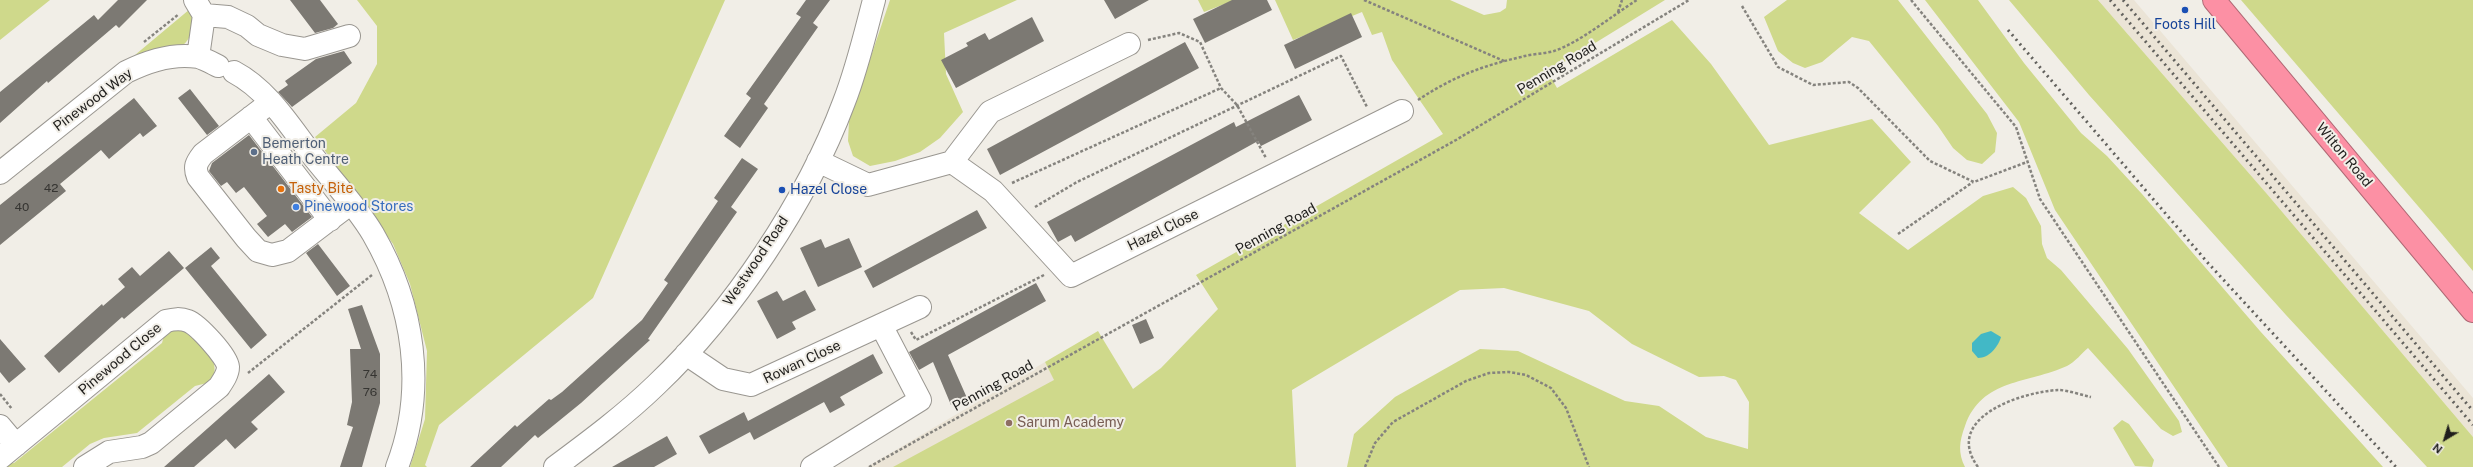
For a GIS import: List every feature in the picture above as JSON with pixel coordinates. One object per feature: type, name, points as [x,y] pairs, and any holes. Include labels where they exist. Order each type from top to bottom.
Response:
[{"type":"highway","name":"Wilton Road","points":[[2214,0],[2473,311]]},
{"type":"street","name":"Westwood Road","points":[[555,467],[631,408],[686,354],[750,275],[818,161],[844,101],[874,0]]},
{"type":"street","points":[[198,57],[198,5],[247,26],[258,35],[282,45],[306,49],[349,36]]},
{"type":"street","points":[[818,161],[868,185],[952,162],[990,112],[1129,44]]},
{"type":"street","name":"Pinewood Way","points":[[0,173],[126,72],[146,62],[168,58],[198,57],[247,79],[271,102],[372,232],[388,262],[404,305],[413,345],[414,375],[406,444],[397,467]]},
{"type":"street","points":[[271,102],[203,154],[196,163],[195,170],[198,178],[258,251],[272,255],[288,251],[350,204]]},
{"type":"street","name":"Hazel Close","points":[[952,162],[993,191],[1071,276],[1402,111]]},
{"type":"street","points":[[251,117],[330,220]]},
{"type":"street","name":"Rowan Close","points":[[686,354],[722,379],[752,385],[911,311]]},
{"type":"street","name":"Pinewood Close","points":[[0,426],[8,451],[166,320],[179,318],[197,326],[223,356],[228,366],[225,377]]},
{"type":"street","points":[[812,467],[920,400],[881,326]]},
{"type":"street","points":[[85,467],[109,452],[142,447],[151,443],[219,387],[225,377]]},
{"type":"path","points":[[1364,0],[1505,61]]},
{"type":"path","points":[[1618,12],[1622,0]]},
{"type":"path","points":[[1402,111],[1445,82],[1469,71],[1505,61],[1553,52],[1637,0]]},
{"type":"path","name":"Penning Road","points":[[869,467],[1456,140],[1689,0]]},
{"type":"path","points":[[1911,0],[2016,127],[2040,199],[2219,467]]},
{"type":"path","points":[[142,44],[198,5]]},
{"type":"path","points":[[1742,6],[1778,67],[1813,85],[1849,82],[1858,88],[1930,161],[1974,182]]},
{"type":"path","points":[[1129,44],[1179,33],[1200,42],[1221,88],[1237,105],[1274,175]]},
{"type":"path","points":[[1017,217],[1077,182],[1341,56],[1375,124]]},
{"type":"path","points":[[993,191],[1221,88]]},
{"type":"path","points":[[1898,234],[1974,182],[2027,162]]},
{"type":"path","points":[[225,377],[250,373],[388,262]]},
{"type":"path","points":[[911,311],[916,340],[1062,266]]},
{"type":"path","points":[[1365,467],[1375,443],[1393,422],[1466,381],[1489,373],[1510,372],[1526,375],[1551,388],[1566,408],[1589,467]]},
{"type":"path","points":[[1978,467],[1968,447],[1971,431],[1987,412],[2013,398],[2059,390],[2091,397]]},
{"type":"shaded area","points":[[2098,0],[2134,0],[2473,398],[2473,437],[2267,194]]},
{"type":"shaded area","name":"Sarum Academy","points":[[1045,362],[1100,467],[867,467]]},
{"type":"green space","points":[[0,0],[50,0],[0,40]]},
{"type":"green space","points":[[357,0],[725,0],[593,298],[439,425],[425,465],[427,467],[410,467],[425,419],[427,351],[410,284],[393,244],[315,137],[356,103],[377,64],[377,26]]},
{"type":"green space","points":[[890,0],[1017,0],[944,33],[946,74],[963,112],[940,138],[920,152],[895,161],[870,166],[853,156],[848,141],[849,121]]},
{"type":"green space","points":[[1198,0],[1235,0],[1204,12]]},
{"type":"green space","points":[[1275,0],[1450,0],[1484,15],[1500,12],[1506,8],[1507,0],[1665,0],[1548,72],[1557,88],[1672,20],[1711,64],[1769,145],[1872,119],[1911,162],[1859,213],[1908,250],[1983,196],[2013,187],[2026,198],[2041,226],[2042,244],[2047,258],[2061,270],[2128,349],[2179,421],[2182,432],[2173,436],[2161,429],[2088,348],[2076,360],[2067,366],[2008,385],[1994,391],[1983,399],[1973,410],[1961,437],[1960,452],[1965,467],[1347,467],[1354,434],[1395,397],[1480,349],[1518,351],[1625,401],[1659,406],[1706,437],[1748,449],[1749,402],[1736,380],[1724,376],[1699,377],[1632,344],[1589,311],[1504,288],[1460,290],[1292,390],[1296,467],[893,467],[1054,380],[1045,362],[1098,331],[1133,389],[1161,368],[1218,309],[1196,275],[1443,134],[1392,60],[1382,32],[1372,35],[1362,12],[1293,40]]},
{"type":"green space","points":[[1787,0],[1898,0],[1987,114],[1997,133],[1995,152],[1982,164],[1967,160],[1953,148],[1938,126],[1869,41],[1852,37],[1822,62],[1805,68],[1793,63],[1778,51],[1764,17]]},
{"type":"green space","points":[[1925,0],[1978,0],[2024,63],[2081,133],[2107,156],[2142,194],[2260,331],[2383,467],[2228,467],[2055,210],[2019,122]]},
{"type":"green space","points":[[2009,0],[2098,0],[2267,194],[2473,437],[2473,467],[2427,467],[2286,315],[2089,95]]},
{"type":"green space","points":[[2241,0],[2473,0],[2473,271],[2442,234]]},
{"type":"green space","points":[[190,9],[193,19],[191,34],[182,46],[135,55]]},
{"type":"green space","points":[[174,329],[191,330],[206,349],[215,368],[211,382],[195,386],[137,433],[104,438],[90,444],[62,467],[7,467],[4,464],[14,463],[162,343],[164,336]]},
{"type":"green space","points":[[2122,420],[2129,424],[2154,460],[2152,467],[2135,466],[2113,428]]},
{"type":"water","points":[[1991,331],[2001,337],[2000,341],[1989,354],[1982,358],[1978,358],[1972,351],[1972,343],[1981,334]]},
{"type":"building","points":[[118,0],[147,0],[119,28],[116,25],[48,83],[47,81],[0,123],[0,92],[94,15],[98,20]]},
{"type":"building","points":[[290,0],[320,0],[338,24],[333,28],[315,33]]},
{"type":"building","points":[[806,0],[830,0],[813,23],[818,27],[764,104],[768,108],[740,148],[724,136],[751,98],[746,94],[801,17],[796,14]]},
{"type":"building","points":[[1104,0],[1149,0],[1115,19]]},
{"type":"building","points":[[1232,0],[1267,0],[1272,10],[1205,43],[1193,19]]},
{"type":"building","points":[[1351,13],[1362,37],[1295,69],[1284,45]]},
{"type":"building","points":[[1032,17],[1044,41],[956,88],[941,60],[968,46],[966,43],[985,33],[989,40]]},
{"type":"building","points":[[1185,42],[1199,68],[1000,175],[987,149]]},
{"type":"building","points":[[344,51],[352,63],[292,107],[278,92],[288,85],[285,81],[316,59]]},
{"type":"building","points":[[190,89],[219,126],[207,135],[178,98]]},
{"type":"building","points":[[1299,95],[1312,120],[1261,146],[1258,141],[1075,242],[1071,235],[1058,242],[1047,222],[1234,122],[1236,127]]},
{"type":"building","points":[[134,98],[157,126],[143,137],[140,133],[109,159],[101,150],[60,184],[66,191],[0,245],[0,205]]},
{"type":"building","points":[[249,135],[312,217],[292,232],[285,224],[268,237],[257,224],[267,216],[244,187],[236,193],[227,182],[221,186],[209,171],[212,163]]},
{"type":"building","points":[[742,158],[758,169],[731,207],[737,212],[648,339],[650,340],[581,403],[538,438],[535,435],[501,467],[470,467],[515,425],[517,427],[549,399],[551,400],[562,392],[642,320],[668,283],[664,280],[718,201],[714,198]]},
{"type":"building","points":[[977,210],[987,228],[873,288],[864,271]]},
{"type":"building","points":[[849,238],[862,267],[818,287],[800,248],[821,239],[825,248]]},
{"type":"building","points":[[318,244],[350,286],[337,296],[306,253]]},
{"type":"building","points":[[211,247],[220,258],[211,266],[267,335],[251,349],[185,268]]},
{"type":"building","points":[[169,251],[184,268],[124,319],[122,317],[59,373],[44,356],[102,304],[103,306],[125,287],[118,279],[132,267],[140,276]]},
{"type":"building","points":[[1036,283],[1046,301],[948,355],[967,398],[951,405],[933,362],[919,370],[909,352]]},
{"type":"building","points":[[805,290],[816,310],[792,322],[796,329],[777,339],[757,301],[777,291],[783,301]]},
{"type":"building","points":[[362,305],[380,354],[380,403],[362,467],[340,467],[353,427],[347,425],[352,402],[350,349],[361,349],[348,309]]},
{"type":"building","points":[[1146,319],[1154,338],[1140,344],[1132,325]]},
{"type":"building","points":[[0,339],[26,369],[9,383],[0,372]]},
{"type":"building","points":[[873,354],[883,373],[840,397],[845,405],[830,413],[824,402],[754,440],[750,432],[709,454],[699,436],[744,412],[748,421]]},
{"type":"building","points":[[269,374],[285,392],[251,422],[258,429],[235,449],[226,439],[194,467],[164,467]]},
{"type":"building","points":[[667,436],[677,454],[654,467],[612,467]]},
{"type":"railway","points":[[2110,0],[2473,425]]},
{"type":"railway","points":[[2123,0],[2473,411]]},
{"type":"railway","points":[[2008,30],[2208,263],[2396,467]]},
{"type":"place","name":"Foots Hill","points":[[2185,10]]},
{"type":"place","name":"Bemerton Heath Centre","points":[[254,152]]},
{"type":"place","name":"Tasty Bite","points":[[281,189]]},
{"type":"place","name":"Hazel Close","points":[[782,190]]},
{"type":"place","name":"Pinewood Stores","points":[[296,207]]},
{"type":"place","name":"Sarum Academy","points":[[1009,423]]}]
